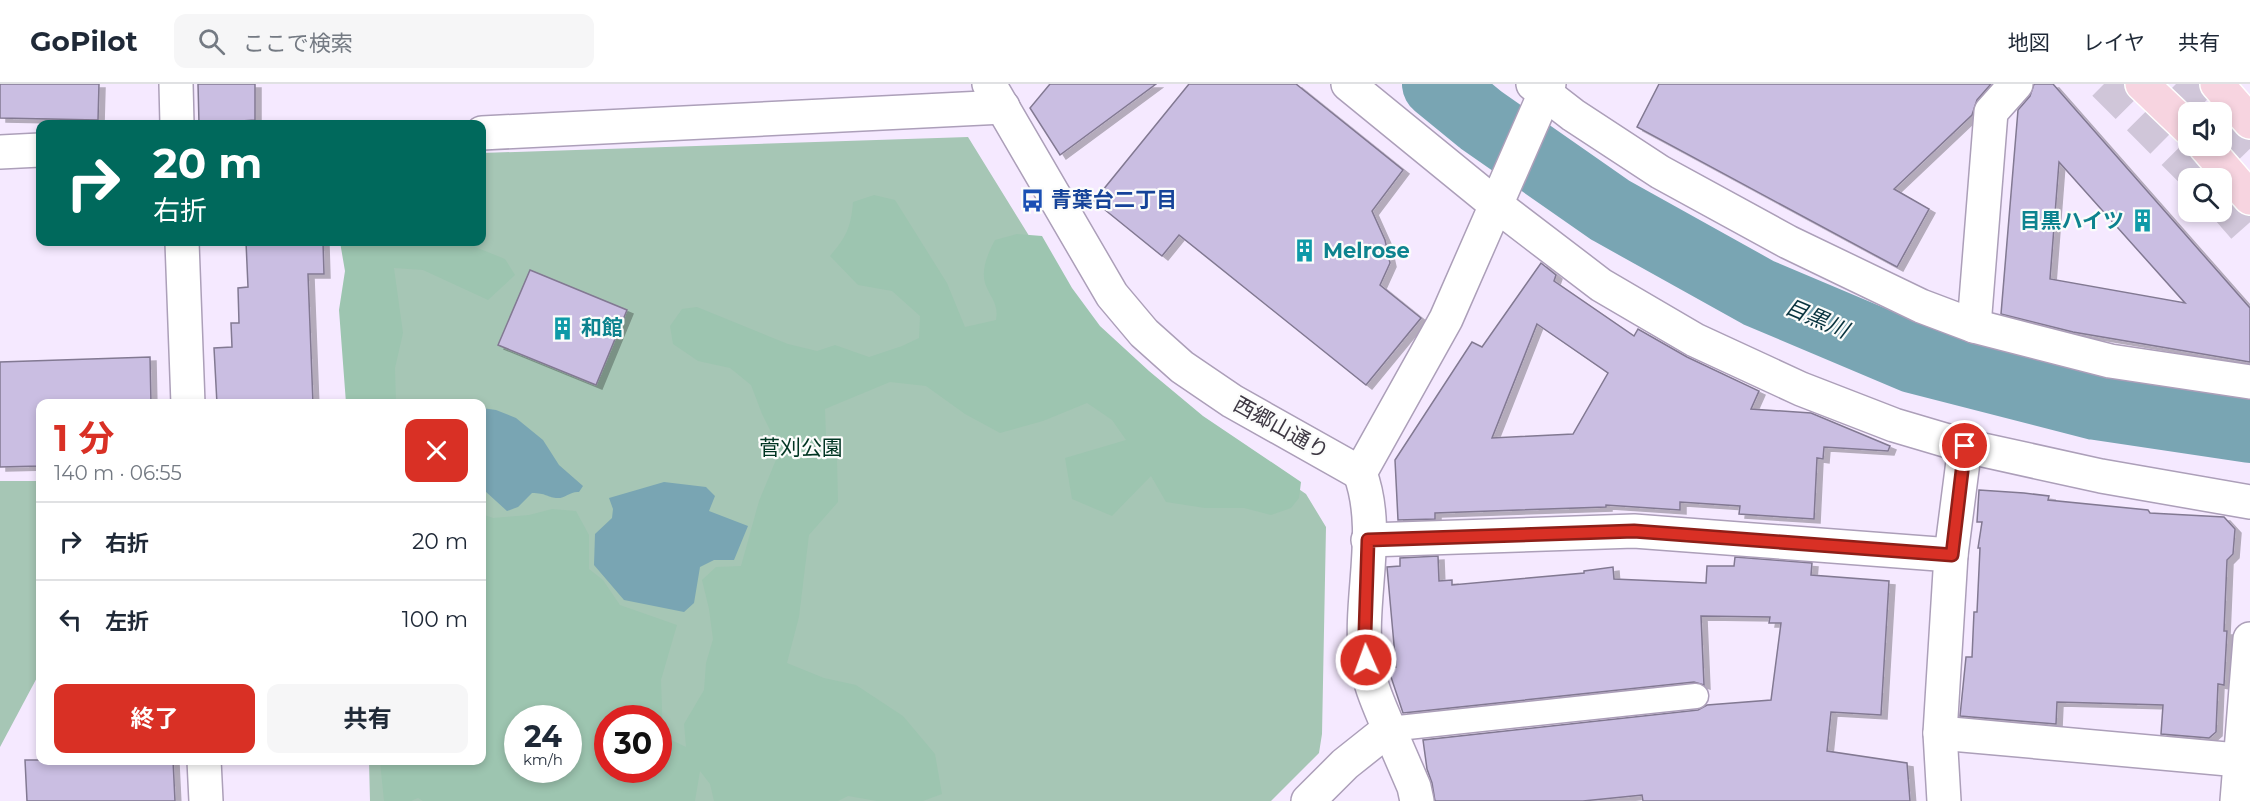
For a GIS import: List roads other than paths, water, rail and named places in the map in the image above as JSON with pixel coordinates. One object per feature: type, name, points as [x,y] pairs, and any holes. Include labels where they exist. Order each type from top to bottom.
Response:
[{"type":"main road","points":[[2142,84],[2178,118]]},
{"type":"main road","points":[[2217,84],[2250,122]]},
{"type":"main road","points":[[2214,156],[2250,198]]},
{"type":"street","points":[[176,84],[177,120]]},
{"type":"street","points":[[1348,84],[1499,197],[1601,285],[1695,340],[1801,389],[1873,417],[1965,446],[2101,476],[2250,502]]},
{"type":"street","points":[[1974,326],[1991,112],[2016,84]]},
{"type":"street","points":[[2152,84],[2178,115]]},
{"type":"street","points":[[1417,801],[1414,787],[1372,688],[1366,660],[1368,503],[1360,473],[1446,319],[1541,92],[1660,172],[1788,242],[1922,306],[1974,326],[2110,361],[2230,381],[2250,382]]},
{"type":"street","points":[[486,133],[996,96]]},
{"type":"street","name":"西郷山通り","points":[[996,96],[1112,295],[1144,333],[1182,367],[1232,401],[1360,473]]},
{"type":"street","points":[[0,152],[36,150]]},
{"type":"street","points":[[182,246],[188,399]]},
{"type":"street","points":[[1944,801],[1940,733],[1952,555],[1965,446]]},
{"type":"street","points":[[1368,540],[1634,531],[1952,555]]},
{"type":"street","points":[[2237,801],[2245,760],[2250,639]]},
{"type":"street","points":[[1308,801],[1345,764],[1389,729]]},
{"type":"street","points":[[1940,733],[2245,760]]},
{"type":"street","points":[[204,765],[206,801]]},
{"type":"lane","points":[[1389,729],[1696,696]]},
{"type":"water","points":[[486,409],[516,418],[543,440],[559,465],[583,486],[579,492],[559,498],[532,493],[518,507],[507,511],[486,492]]},
{"type":"water","points":[[664,482],[706,487],[715,496],[709,511],[748,526],[734,560],[714,560],[700,567],[694,603],[684,612],[624,600],[594,565],[595,534],[612,518],[613,509],[609,498]]},
{"type":"waterway","name":"目黒川","points":[[1437,84],[1481,120],[1610,210],[1759,293],[1913,358],[2096,405],[2250,428]]},
{"type":"tunnel","points":[[2104,84],[2188,168]]},
{"type":"tunnel","points":[[2176,84],[2194,102]]},
{"type":"tunnel","points":[[2232,140],[2250,159]]},
{"type":"tunnel","points":[[2232,214],[2250,235]]},
{"type":"place","name":"青葉台二丁目","points":[[1033,200]]},
{"type":"place","name":"目黒ハイツ","points":[[2142,221]]},
{"type":"place","name":"Melrose","points":[[1305,251]]},
{"type":"place","name":"和館","points":[[563,328]]},
{"type":"park label","name":"菅刈公園","points":[[801,448]]}]
